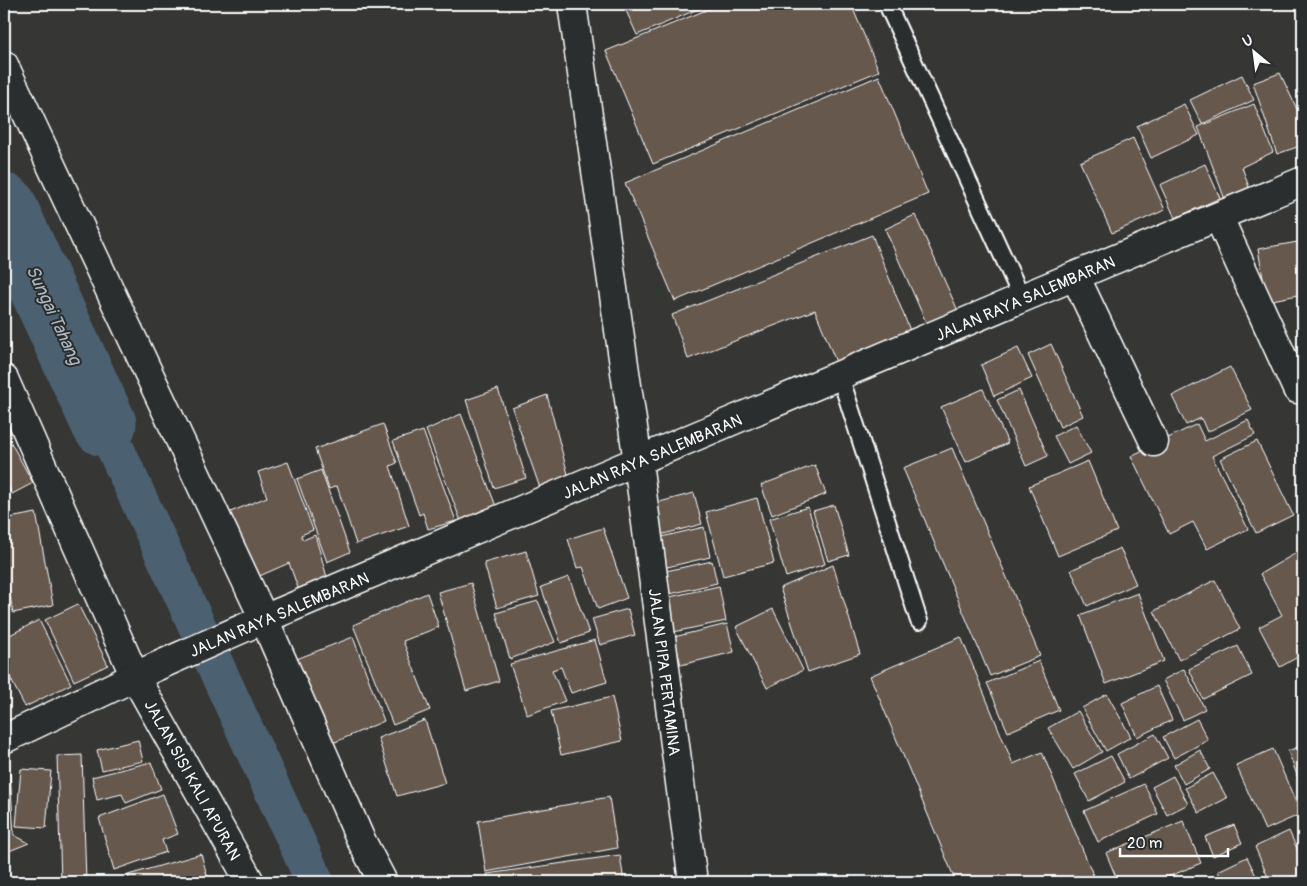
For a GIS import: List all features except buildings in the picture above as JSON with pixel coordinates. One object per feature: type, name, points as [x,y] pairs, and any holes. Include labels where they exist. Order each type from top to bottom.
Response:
[{"type":"street","name":"JALAN PIPA PERTAMINA","points":[[572,4],[638,462],[693,882]]},
{"type":"street","points":[[4,65],[252,625],[383,882]]},
{"type":"street","name":"JALAN RAYA SALEMBARAN","points":[[4,739],[252,625],[1022,298],[1219,218],[1303,181]]},
{"type":"street","points":[[1219,218],[1296,389]]},
{"type":"street","points":[[1075,276],[1154,442]]},
{"type":"street","name":"JALAN SISI KALI APURAN","points":[[4,378],[144,673],[250,882]]},
{"type":"lane","points":[[887,4],[1022,298]]},
{"type":"lane","points":[[840,376],[919,620]]},
{"type":"waterway","name":"Sungai Tahang","points":[[4,206],[104,424]]},
{"type":"waterway","points":[[104,424],[315,882]]}]
